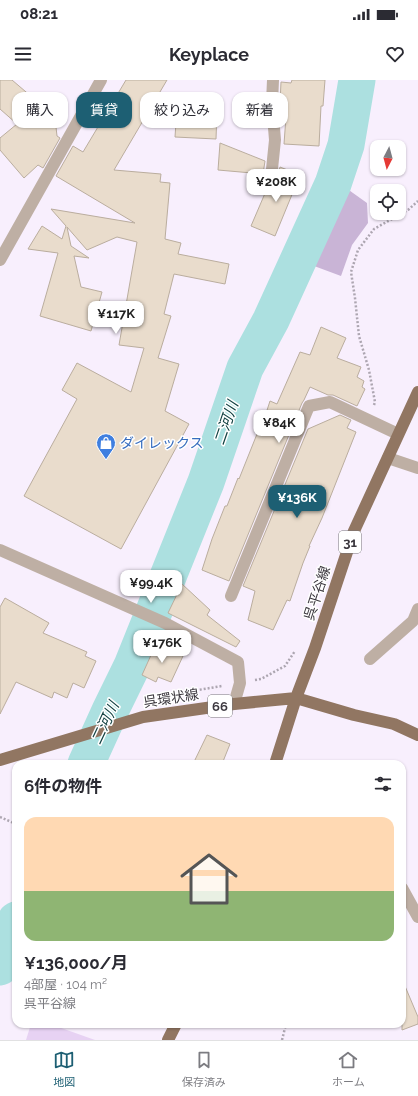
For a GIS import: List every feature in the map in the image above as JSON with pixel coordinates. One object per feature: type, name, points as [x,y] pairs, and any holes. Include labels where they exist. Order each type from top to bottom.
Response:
[{"type":"main road","name":"呉平谷線","points":[[276,760],[296,698],[315,648],[354,531],[418,392]]},
{"type":"main road","name":"呉環状線","points":[[0,760],[143,717],[234,704],[296,698],[394,724],[418,735]]},
{"type":"main road","points":[[168,1040],[174,1028]]},
{"type":"street","points":[[0,260],[101,80]]},
{"type":"street","points":[[268,184],[272,169],[275,140],[272,103],[273,80]]},
{"type":"street","points":[[231,596],[309,406],[330,402],[398,434]]},
{"type":"street","points":[[388,458],[418,468]]},
{"type":"street","points":[[0,550],[165,623],[238,662],[240,683],[234,704]]},
{"type":"street","points":[[370,659],[413,621],[418,609]]},
{"type":"street","points":[[406,895],[418,917]]},
{"type":"path","points":[[368,420],[375,402],[369,370],[359,336],[351,272],[358,250],[374,229],[408,210],[418,201]]},
{"type":"path","points":[[0,817],[12,822]]},
{"type":"path","points":[[282,1040],[285,1028]]},
{"type":"shaded area","points":[[339,183],[367,203],[368,223],[352,245],[341,276],[306,263]]},
{"type":"shaded area","points":[[30,1028],[61,1028],[95,1040],[26,1040]]},
{"type":"building","points":[[0,80],[12,80],[26,92],[12,92],[12,120],[0,109]]},
{"type":"building","points":[[126,80],[167,80],[160,92],[140,92],[140,126],[114,170],[161,174],[160,182],[170,183],[165,239],[181,243],[178,254],[229,264],[225,284],[174,274],[164,314],[171,316],[158,358],[179,364],[165,411],[189,424],[121,549],[24,496],[77,399],[62,390],[77,363],[131,392],[144,348],[119,345],[137,242],[117,237],[87,250],[67,227],[71,246],[89,258],[74,256],[81,287],[102,292],[91,331],[40,316],[58,253],[28,249],[42,226],[62,239],[66,226],[51,209],[135,223],[56,176],[73,146],[83,152],[97,128],[132,128],[132,92],[119,92]]},
{"type":"building","points":[[292,80],[325,80],[323,106],[321,106],[319,146],[284,144],[285,128],[288,128],[288,92],[281,92],[281,82],[291,83]]},
{"type":"building","points":[[12,128],[56,128],[57,136],[60,138],[43,168],[38,165],[24,178],[0,150],[0,138]]},
{"type":"building","points":[[176,128],[216,128],[216,139],[175,137]]},
{"type":"building","points":[[220,143],[265,161],[263,174],[218,170]]},
{"type":"building","points":[[280,167],[300,175],[275,236],[251,226],[266,191],[274,189]]},
{"type":"building","points":[[321,327],[346,338],[337,358],[361,367],[357,377],[364,381],[362,387],[365,389],[357,406],[333,395],[328,395],[310,387],[302,403],[229,581],[202,570],[225,506],[227,506],[238,478],[239,479],[257,434],[259,435],[270,401],[277,404],[300,352],[310,355]]},
{"type":"building","points":[[340,415],[351,420],[347,428],[356,432],[322,518],[309,546],[290,601],[287,600],[273,630],[248,620],[255,591],[243,586],[308,429]]},
{"type":"building","points":[[182,584],[210,610],[207,615],[240,641],[236,647],[168,613]]},
{"type":"building","points":[[5,598],[49,623],[43,633],[87,652],[85,656],[96,661],[84,688],[73,683],[67,698],[54,692],[52,698],[16,682],[0,714],[0,607]]},
{"type":"building","points":[[156,644],[183,656],[171,682],[158,677],[156,682],[142,675]]},
{"type":"building","points":[[207,735],[230,744],[224,760],[195,760]]},
{"type":"building","points":[[406,988],[418,1017],[418,1024],[402,1030],[402,1028],[406,1028]]},
{"type":"waterway","name":"二河川","points":[[88,760],[132,666],[206,482],[245,368],[271,320],[333,184],[346,145],[357,80]]},
{"type":"waterway","name":"二河川","points":[[0,967],[12,932]]},
{"type":"place","name":"ダイレックス","points":[[106,460]]}]
